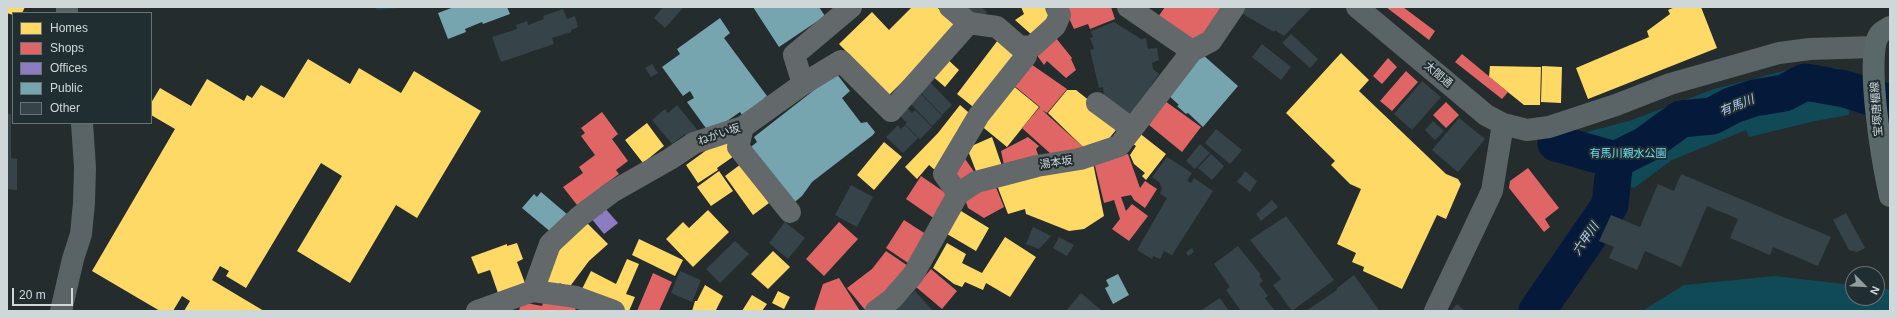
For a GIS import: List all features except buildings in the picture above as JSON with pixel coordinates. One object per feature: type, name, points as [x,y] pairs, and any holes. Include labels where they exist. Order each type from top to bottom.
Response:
[{"type":"main road","points":[[1882,48],[1879,34],[1890,27]]},
{"type":"main road","name":"宝塚唐櫃線","points":[[1882,48],[1875,85],[1878,138],[1890,196]]},
{"type":"street","points":[[804,84],[794,55],[852,7]]},
{"type":"street","points":[[950,7],[969,24],[997,28],[1020,47],[1033,46],[1055,26],[1060,15],[1056,7]]},
{"type":"street","points":[[1128,7],[1192,51]]},
{"type":"street","name":"湯本坂","points":[[876,311],[892,299],[913,275],[958,194],[976,182],[1037,166],[1080,159],[1119,146],[1131,128],[1192,51],[1211,41],[1234,7]]},
{"type":"street","name":"太閤通","points":[[1357,7],[1486,115],[1503,124],[1527,130],[1550,127],[1616,105],[1670,84],[1779,53],[1810,49],[1882,48]]},
{"type":"street","name":"ねがい坂","points":[[533,291],[550,244],[579,217],[612,192],[670,159],[694,143],[743,127],[804,84],[841,61],[891,110],[969,24]]},
{"type":"street","points":[[958,194],[944,174],[978,115],[1026,56],[1026,47]]},
{"type":"street","points":[[1097,103],[1131,128]]},
{"type":"street","points":[[61,311],[73,259],[81,234],[85,168],[82,124]]},
{"type":"street","points":[[1435,311],[1492,191],[1503,124]]},
{"type":"street","points":[[743,127],[738,147],[790,212]]},
{"type":"street","points":[[477,311],[533,291],[576,296],[614,311]]},
{"type":"green space","points":[[375,7],[410,7],[377,10]]},
{"type":"green space","name":"有馬川親水公園","points":[[1795,68],[1838,68],[1847,76],[1849,115],[1815,121],[1749,137],[1746,130],[1672,160],[1634,188],[1602,179],[1562,154],[1571,136],[1629,121],[1714,89]]},
{"type":"green space","points":[[1775,276],[1845,284],[1845,306],[1885,306],[1885,289],[1890,289],[1890,311],[1642,311],[1684,285]]},
{"type":"waterway","name":"有馬川","points":[[1615,160],[1645,145],[1681,119],[1712,116],[1733,105],[1754,98],[1784,93],[1805,82],[1845,89],[1890,103]]},
{"type":"waterway","points":[[1556,143],[1615,160]]},
{"type":"waterway","name":"六甲川","points":[[1537,311],[1610,205],[1615,160]]}]
